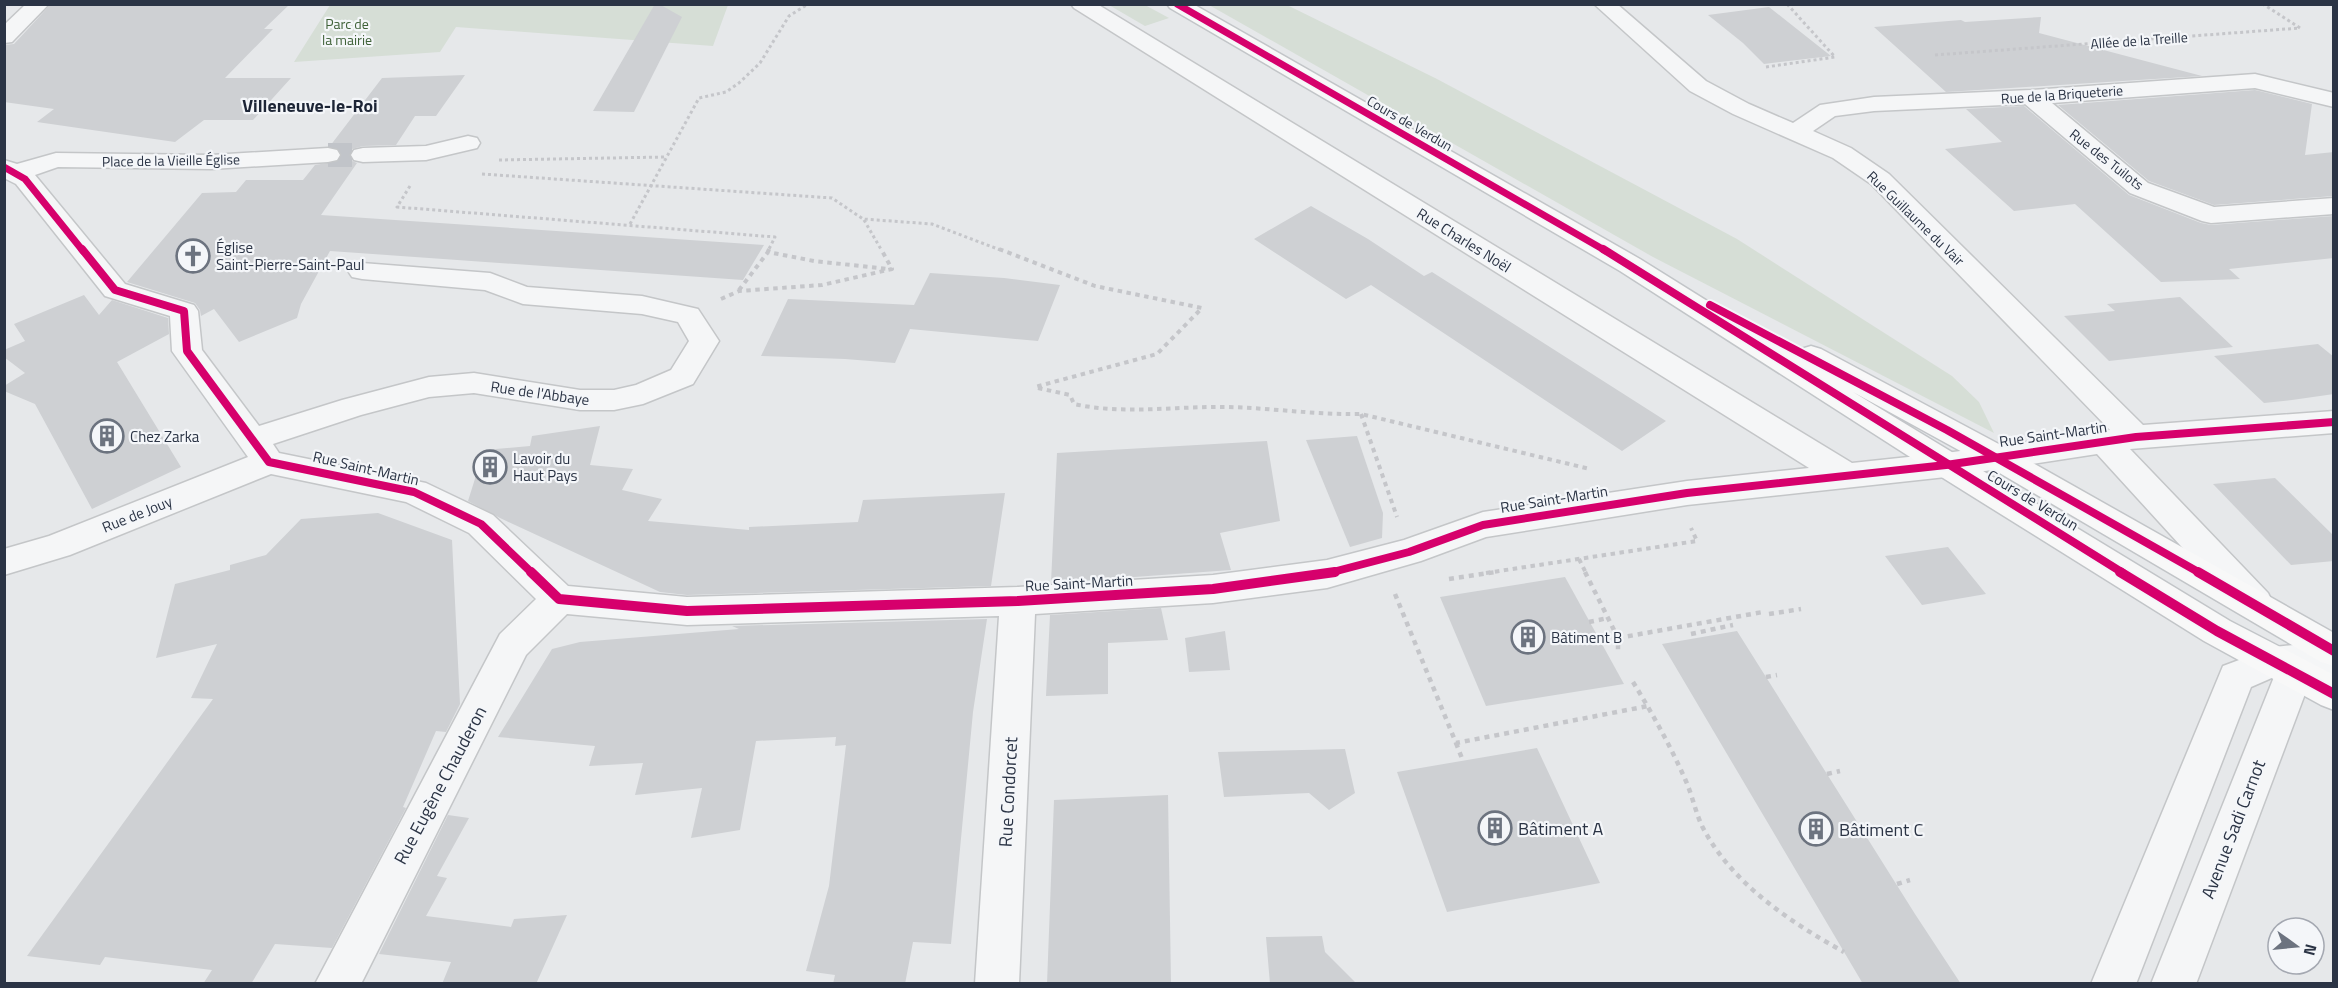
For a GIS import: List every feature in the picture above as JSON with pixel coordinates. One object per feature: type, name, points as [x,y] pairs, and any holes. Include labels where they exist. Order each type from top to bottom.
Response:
[{"type":"main road","name":"Cours de Verdun","points":[[1177,4],[1630,265],[1946,465],[2217,631]]},
{"type":"main road","name":"Cours de Verdun","points":[[1630,265],[1823,362],[1997,457],[2334,651]]},
{"type":"main road","points":[[2267,671],[2334,694]]},
{"type":"street","points":[[4,37],[39,4]]},
{"type":"street","name":"Rue Charles Noël","points":[[1081,4],[1848,476]]},
{"type":"street","name":"Rue Guillaume du Vair","points":[[1604,4],[1698,86],[1741,109],[1842,153],[1880,179],[2136,437]]},
{"type":"street","name":"Rue de la Briqueterie","points":[[1795,133],[1828,110],[1874,104],[2031,97],[2255,81],[2334,100]]},
{"type":"street","name":"Rue des Tuilots","points":[[2031,97],[2139,188],[2211,215],[2334,206]]},
{"type":"street","points":[[363,155],[426,153],[468,143]]},
{"type":"street","name":"Place de la Vieille Église","points":[[10,170],[56,160],[211,162],[328,155]]},
{"type":"street","points":[[10,170],[32,188],[115,290],[184,311],[187,351],[260,451]]},
{"type":"street","points":[[362,272],[490,282],[523,295],[642,305],[688,315]]},
{"type":"street","name":"Rue de l'Abbaye","points":[[260,451],[429,387],[474,383],[580,400],[614,400],[643,394],[682,377],[704,341],[688,315]]},
{"type":"street","name":"Rue Saint-Martin","points":[[260,451],[414,492],[481,525],[559,599],[687,611],[1018,601],[1213,589],[1327,574],[1409,552],[1483,525],[1687,493],[1946,465],[2136,437],[2334,422]]},
{"type":"street","points":[[2104,442],[2258,607]]},
{"type":"street","name":"Rue de Jouy","points":[[4,562],[58,546],[260,451]]},
{"type":"street","name":"Rue Eugène Chauderon","points":[[337,984],[513,645],[559,599]]},
{"type":"street","name":"Rue Condorcet","points":[[998,984],[1018,601]]},
{"type":"street","points":[[2217,631],[2267,671]]},
{"type":"street","points":[[2113,984],[2267,671],[2297,659],[2334,669]]},
{"type":"street","name":"Avenue Sadi Carnot","points":[[2173,984],[2267,671]]},
{"type":"path","points":[[630,224],[699,98],[726,92],[739,83],[760,63],[789,16],[808,4]]},
{"type":"path","points":[[1766,68],[1835,57],[1787,4]]},
{"type":"path","points":[[426,153],[421,169],[397,207],[775,237],[768,252],[739,291]]},
{"type":"path","points":[[493,160],[666,156]]},
{"type":"path","points":[[478,173],[832,198],[863,219],[892,269]]},
{"type":"path","points":[[863,219],[932,224],[1095,286],[1202,308],[1157,354],[1035,387],[1070,395],[1074,404],[1096,409],[1228,407],[1330,415],[1361,414],[1594,470]]},
{"type":"path","points":[[768,252],[814,261],[892,269]]},
{"type":"path","points":[[688,315],[739,291],[822,285],[892,269]]},
{"type":"path","points":[[1361,414],[1409,552]]},
{"type":"path","points":[[1439,581],[1697,541],[1688,524]]},
{"type":"path","points":[[1579,559],[1618,638],[1618,651]]},
{"type":"path","points":[[1392,588],[1463,761]]},
{"type":"path","points":[[1769,614],[1801,609]]},
{"type":"path","points":[[1618,638],[1762,612]]},
{"type":"path","points":[[1589,622],[1608,618]]},
{"type":"path","points":[[1691,634],[1733,625]]},
{"type":"path","points":[[1766,677],[1777,675]]},
{"type":"path","points":[[1633,682],[1648,706],[1692,795],[1701,824],[1715,847],[1743,878],[1784,917],[1844,952]]},
{"type":"path","points":[[1456,743],[1648,706]]},
{"type":"path","points":[[1827,774],[1840,771]]},
{"type":"path","points":[[1897,884],[1910,880]]},
{"type":"green space","name":"Parc de la mairie","points":[[330,5],[728,5],[713,46],[456,27],[440,52],[294,62]]},
{"type":"green space","points":[[1109,5],[1145,5],[1169,18],[1145,26]]},
{"type":"green space","points":[[1209,5],[1287,5],[1437,79],[1737,239],[1952,376],[1979,402],[1994,433],[1653,257]]},
{"type":"building","points":[[51,4],[290,4],[264,29],[273,29],[225,78],[291,78],[253,120],[204,120],[175,142],[37,122],[54,109],[4,102],[4,45],[14,44]]},
{"type":"building","points":[[655,4],[682,17],[634,112],[593,111]]},
{"type":"building","points":[[1769,7],[1831,56],[1764,64],[1743,43],[1708,15]]},
{"type":"building","points":[[2041,17],[2039,33],[2202,76],[1946,92],[1874,27]]},
{"type":"building","points":[[465,75],[436,116],[415,116],[396,145],[363,146],[352,149],[349,156],[357,163],[321,215],[764,245],[743,280],[330,251],[301,304],[297,318],[239,342],[214,309],[201,316],[195,303],[127,282],[202,193],[236,192],[246,180],[303,180],[315,165],[339,161],[342,156],[339,149],[330,146],[382,78]]},
{"type":"building","points":[[2255,90],[2312,104],[2305,155],[2334,152],[2334,196],[2214,205],[2149,181],[2058,105]]},
{"type":"building","points":[[2024,106],[2129,195],[2201,223],[2211,225],[2334,216],[2334,258],[2229,269],[2240,279],[2161,282],[2075,204],[2014,211],[1945,149],[2002,142],[1966,109]]},
{"type":"building","points":[[1311,206],[1368,239],[1424,276],[1432,272],[1666,421],[1622,451],[1371,285],[1346,299],[1254,239]]},
{"type":"building","points":[[930,273],[1004,278],[1060,285],[1038,341],[910,329],[895,363],[761,356],[788,299],[914,305]]},
{"type":"building","points":[[84,295],[99,315],[112,300],[168,318],[169,334],[117,362],[181,467],[92,509],[35,404],[4,391],[4,386],[25,373],[4,357],[4,350],[25,341],[14,324]]},
{"type":"building","points":[[2180,297],[2233,347],[2109,361],[2064,316],[2115,311],[2107,304]]},
{"type":"building","points":[[2318,344],[2334,357],[2334,394],[2292,400],[2264,403],[2214,356]]},
{"type":"building","points":[[600,426],[590,465],[633,469],[622,490],[662,499],[648,521],[749,530],[749,527],[858,522],[863,500],[1005,493],[991,586],[687,595],[660,592],[468,501],[484,450],[530,446],[532,436]]},
{"type":"building","points":[[1357,436],[1383,513],[1382,538],[1350,547],[1306,440]]},
{"type":"building","points":[[1267,441],[1280,521],[1220,533],[1231,570],[1051,583],[1057,453]]},
{"type":"building","points":[[2275,478],[2334,536],[2334,561],[2291,565],[2213,484]]},
{"type":"building","points":[[378,513],[452,540],[460,704],[446,732],[436,731],[403,807],[406,808],[332,948],[275,944],[251,984],[203,984],[212,970],[105,957],[100,965],[27,956],[213,699],[191,698],[217,644],[156,658],[175,584],[230,570],[230,565],[266,555],[301,519]]},
{"type":"building","points":[[1948,547],[1986,594],[1922,605],[1885,556]]},
{"type":"building","name":"Bâtiment B","points":[[1565,577],[1624,684],[1486,706],[1440,597]]},
{"type":"building","points":[[1161,608],[1168,640],[1108,643],[1108,694],[1046,696],[1050,615]]},
{"type":"building","points":[[987,619],[973,712],[951,944],[913,942],[905,984],[833,984],[835,975],[806,971],[829,886],[846,745],[835,746],[836,737],[756,741],[740,830],[691,838],[702,788],[635,795],[643,763],[589,766],[595,746],[498,737],[552,649],[580,642],[739,629],[732,626]]},
{"type":"building","points":[[1225,631],[1230,670],[1189,672],[1185,638]]},
{"type":"building","name":"Bâtiment C","points":[[1737,631],[1961,984],[1863,984],[1662,644]]},
{"type":"building","name":"Bâtiment A","points":[[1537,748],[1600,883],[1447,912],[1397,772]]},
{"type":"building","points":[[1345,749],[1355,793],[1329,810],[1309,793],[1224,797],[1218,752]]},
{"type":"building","points":[[1168,795],[1171,984],[1047,984],[1054,800]]},
{"type":"building","points":[[448,815],[469,818],[437,876],[447,878],[426,916],[511,927],[514,919],[567,915],[536,984],[442,984],[451,962],[379,954]]},
{"type":"building","points":[[1322,936],[1325,952],[1357,984],[1270,984],[1266,937]]},
{"type":"tunnel","points":[[328,155],[363,155]]},
{"type":"cycle path","points":[[1177,4],[1630,265],[1946,465],[2217,631],[2334,694]]},
{"type":"cycle path","points":[[4,167],[25,179],[115,290],[184,311],[187,351],[269,462],[414,492],[481,524],[559,599],[687,611],[1018,601],[1213,589],[1327,574],[1409,552],[1483,525],[1687,493],[1946,465],[2136,437],[2334,422]]},
{"type":"cycle path","points":[[1710,305],[1947,430],[2334,651]]},
{"type":"place","name":"Église Saint-Pierre-Saint-Paul","points":[[193,256]]},
{"type":"place","name":"Chez Zarka","points":[[107,436]]},
{"type":"place","name":"Lavoir du Haut Pays","points":[[490,467]]},
{"type":"place","name":"Bâtiment B","points":[[1528,637]]},
{"type":"place","name":"Bâtiment A","points":[[1495,828]]},
{"type":"place","name":"Bâtiment C","points":[[1816,829]]},
{"type":"district","name":"Villeneuve-le-Roi","points":[[310,105]]}]
